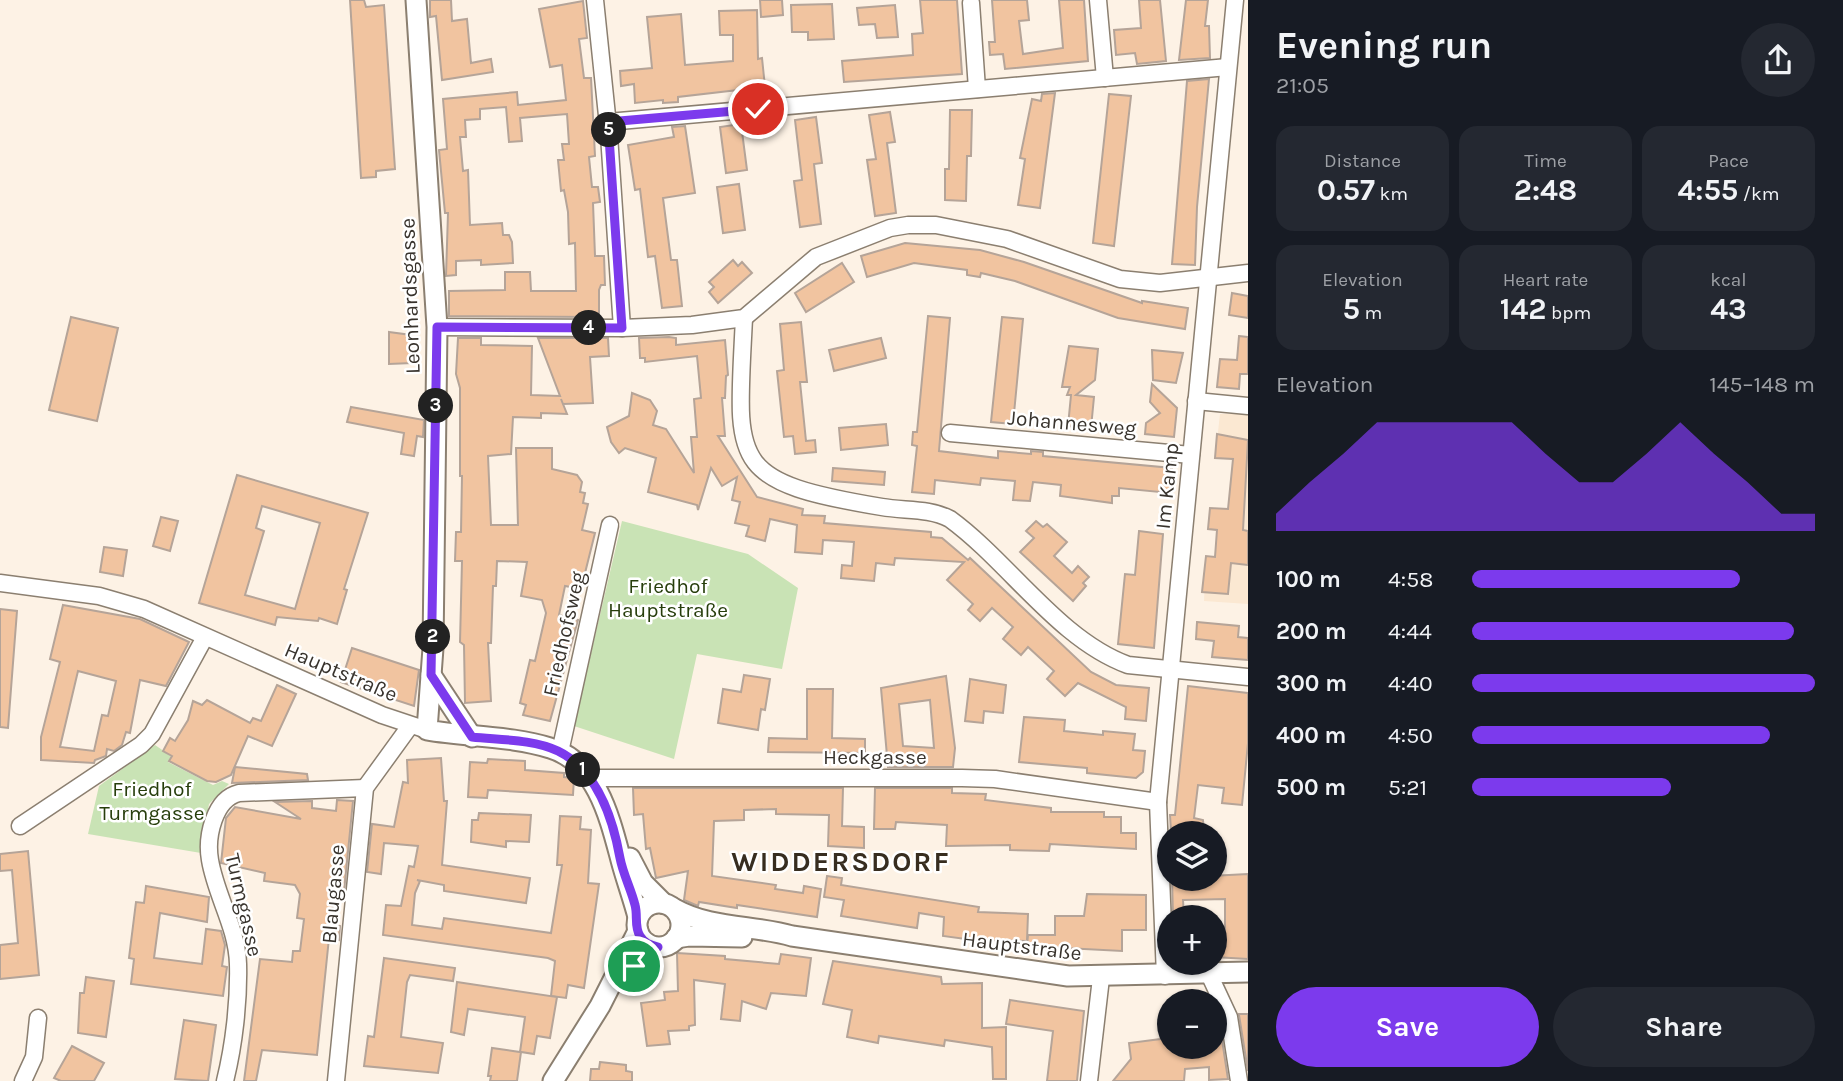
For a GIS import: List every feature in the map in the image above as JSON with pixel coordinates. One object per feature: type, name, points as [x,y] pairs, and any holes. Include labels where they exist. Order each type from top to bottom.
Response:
[{"type":"street","name":"Leonhardsgasse","points":[[416,0],[437,327],[431,675],[419,728]]},
{"type":"street","points":[[595,0],[608,122],[622,328]]},
{"type":"street","points":[[1098,0],[1105,78]]},
{"type":"street","name":"Im Kamp","points":[[1165,976],[1158,802],[1235,0]]},
{"type":"street","points":[[971,3],[977,89]]},
{"type":"street","points":[[608,122],[1228,67]]},
{"type":"street","points":[[437,327],[622,328],[692,325],[744,318],[795,271],[816,257],[890,228],[908,225],[936,225],[1007,239],[1120,279],[1160,283],[1248,274]]},
{"type":"street","points":[[744,318],[740,426],[749,457],[761,470],[782,484],[831,498],[942,515],[959,526],[1081,639],[1100,652],[1128,665],[1248,677]]},
{"type":"street","points":[[1196,401],[1248,406]]},
{"type":"street","name":"Johannesweg","points":[[950,433],[1191,455]]},
{"type":"street","name":"Friedhofsweg","points":[[560,752],[610,525]]},
{"type":"street","name":"Hauptstraße","points":[[0,583],[121,601],[419,728],[542,746],[560,752],[590,778],[600,795],[620,847],[643,883],[669,906],[708,921],[1035,973],[1101,978],[1187,975]]},
{"type":"street","points":[[20,825],[141,745],[152,734],[205,637]]},
{"type":"street","points":[[431,675],[472,737]]},
{"type":"street","points":[[365,788],[419,728]]},
{"type":"street","name":"Heckgasse","points":[[590,778],[995,779],[1158,802]]},
{"type":"street","name":"Turmgasse","points":[[225,1081],[238,962],[228,915],[209,853],[221,803],[229,796],[239,793],[365,788]]},
{"type":"street","name":"Blaugasse","points":[[336,1081],[365,788]]},
{"type":"street","name":"Hauptstraße","points":[[620,847],[620,858],[638,924]]},
{"type":"street","points":[[553,1081],[600,1006],[648,905],[669,906],[681,928],[676,938],[667,945],[658,947],[634,966],[600,1006]]},
{"type":"street","points":[[638,924],[646,943],[658,947]]},
{"type":"street","name":"Hauptstraße","points":[[676,938],[792,936]]},
{"type":"street","name":"Hauptstraße","points":[[1227,973],[1248,972]]},
{"type":"street","points":[[1209,975],[1229,1017],[1239,1081]]},
{"type":"street","points":[[1089,1081],[1101,978]]},
{"type":"street","points":[[23,1081],[34,1057],[38,1018]]},
{"type":"shaded area","points":[[1248,413],[1248,604],[1204,601],[1206,556],[1215,556],[1217,531],[1208,529],[1210,508],[1228,509],[1233,460],[1215,458],[1220,414]]},
{"type":"green space","name":"Friedhof Hauptstraße","points":[[622,521],[748,554],[798,588],[782,669],[697,654],[674,759],[574,726]]},
{"type":"green space","name":"Friedhof Turmgasse","points":[[155,745],[171,756],[168,762],[213,785],[222,781],[229,784],[209,804],[201,853],[88,834],[99,786]]},
{"type":"building","points":[[350,0],[364,0],[366,7],[384,5],[395,169],[376,171],[376,177],[361,178]]},
{"type":"building","points":[[430,0],[451,0],[452,21],[467,19],[471,63],[491,59],[493,72],[442,80],[436,16],[430,17]]},
{"type":"building","points":[[760,0],[782,0],[783,15],[761,17]]},
{"type":"building","points":[[920,0],[957,0],[962,74],[844,82],[842,61],[913,55],[912,34],[923,33]]},
{"type":"building","points":[[992,0],[1027,0],[1029,20],[1019,21],[1023,54],[1063,48],[1059,0],[1084,0],[1088,61],[1005,69],[1003,54],[990,55],[989,42],[995,42]]},
{"type":"building","points":[[1139,0],[1160,0],[1166,61],[1137,64],[1135,53],[1116,55],[1114,30],[1141,28]]},
{"type":"building","points":[[1186,0],[1208,0],[1205,26],[1209,26],[1210,58],[1179,60]]},
{"type":"building","points":[[583,1],[587,38],[579,39],[584,78],[591,78],[595,156],[589,157],[592,187],[598,187],[600,202],[593,203],[595,256],[604,256],[605,285],[601,285],[599,290],[599,317],[449,316],[449,291],[505,290],[505,272],[530,272],[531,291],[576,291],[575,243],[569,244],[568,212],[564,190],[561,191],[558,160],[564,160],[562,144],[569,144],[567,114],[520,118],[522,141],[509,142],[506,107],[480,109],[480,119],[465,120],[466,137],[460,137],[463,171],[468,170],[470,225],[502,223],[503,235],[509,235],[512,242],[513,263],[481,265],[481,260],[456,261],[456,275],[446,276],[448,213],[445,213],[439,150],[447,149],[443,99],[517,92],[518,105],[566,100],[562,65],[550,67],[539,9]]},
{"type":"building","points":[[832,4],[834,39],[808,40],[808,32],[792,32],[791,5]]},
{"type":"building","points":[[895,5],[898,37],[877,38],[875,24],[859,25],[857,8]]},
{"type":"building","points":[[757,10],[758,59],[762,58],[765,87],[678,97],[678,102],[663,103],[663,100],[635,103],[634,84],[621,86],[620,71],[652,68],[647,17],[681,14],[685,65],[733,61],[733,35],[720,35],[719,11]]},
{"type":"building","points":[[1209,79],[1197,207],[1195,265],[1172,264],[1187,81]]},
{"type":"building","points":[[1055,93],[1040,208],[1018,205],[1025,159],[1020,158],[1032,99],[1041,101],[1042,94]]},
{"type":"building","points":[[1109,94],[1131,96],[1114,246],[1093,243]]},
{"type":"building","points":[[950,110],[972,110],[966,201],[945,200],[945,169],[949,169]]},
{"type":"building","points":[[890,112],[895,142],[887,143],[896,213],[875,216],[867,160],[876,159],[869,115]]},
{"type":"building","points":[[816,117],[822,163],[814,164],[821,224],[800,227],[794,181],[802,180],[795,120]]},
{"type":"building","points":[[741,124],[747,170],[726,173],[720,127]]},
{"type":"building","points":[[685,126],[695,193],[663,198],[671,260],[677,260],[682,306],[662,308],[655,256],[648,257],[640,189],[635,190],[628,145],[674,137],[672,127]]},
{"type":"building","points":[[739,184],[745,230],[723,233],[717,187]]},
{"type":"building","points":[[905,243],[980,250],[1024,262],[1142,303],[1188,308],[1185,329],[1118,318],[1015,281],[981,273],[980,277],[967,275],[967,270],[914,263],[867,277],[861,256]]},
{"type":"building","points":[[733,260],[738,266],[742,262],[752,273],[718,303],[709,292],[714,287],[709,282]]},
{"type":"building","points":[[842,263],[854,282],[806,312],[795,293]]},
{"type":"building","points":[[1232,293],[1248,296],[1248,318],[1229,315]]},
{"type":"building","points":[[928,316],[950,318],[939,451],[998,458],[998,451],[1031,454],[1031,451],[1043,452],[1043,456],[1172,468],[1170,493],[1119,488],[1119,496],[1112,496],[1112,503],[1060,496],[1061,485],[1033,482],[1030,501],[1013,500],[1015,481],[981,478],[980,485],[935,480],[934,494],[912,492],[917,446],[912,445],[913,432],[917,432]]},
{"type":"building","points":[[71,317],[118,328],[97,421],[49,410]]},
{"type":"building","points":[[1002,317],[1023,319],[1013,424],[991,422]]},
{"type":"building","points":[[801,322],[807,382],[800,382],[806,441],[815,440],[816,452],[795,454],[793,436],[784,437],[777,371],[784,370],[780,324]]},
{"type":"building","points":[[389,332],[411,335],[412,363],[389,364]]},
{"type":"building","points":[[1239,336],[1248,337],[1248,374],[1240,374],[1239,389],[1217,387],[1220,359],[1237,360]]},
{"type":"building","points":[[458,338],[481,338],[481,345],[532,346],[531,395],[560,396],[538,338],[608,338],[609,356],[590,357],[593,403],[563,404],[567,414],[541,413],[541,418],[513,417],[511,454],[488,456],[491,525],[518,525],[516,448],[552,448],[552,469],[577,475],[582,482],[580,492],[585,493],[583,503],[588,504],[582,530],[595,533],[581,589],[565,586],[559,615],[578,620],[550,721],[523,715],[526,705],[520,703],[530,660],[535,661],[546,613],[542,600],[521,596],[527,562],[497,561],[496,586],[493,586],[491,643],[488,643],[491,701],[465,703],[464,645],[460,642],[462,561],[455,561],[456,532],[461,532],[462,476],[460,388],[456,374]]},
{"type":"building","points":[[639,338],[676,338],[676,345],[725,340],[728,375],[725,398],[722,398],[725,436],[718,436],[757,497],[803,509],[802,515],[825,516],[824,523],[931,532],[931,537],[942,538],[968,560],[970,558],[1091,672],[1116,685],[1149,688],[1146,721],[1125,719],[1126,707],[1078,683],[1065,696],[1047,679],[1054,671],[1028,647],[1021,655],[1003,639],[1013,627],[992,608],[980,621],[968,610],[973,604],[947,580],[964,562],[895,558],[894,565],[876,563],[874,581],[841,578],[842,565],[852,566],[854,542],[823,540],[822,554],[795,552],[797,525],[770,519],[765,541],[746,536],[749,526],[735,523],[740,502],[732,500],[737,477],[722,486],[711,468],[698,510],[697,505],[648,492],[656,458],[625,448],[619,453],[611,442],[607,427],[629,416],[632,393],[650,400],[657,411],[653,425],[666,429],[694,473],[691,437],[697,437],[694,399],[701,398],[697,356],[645,362],[645,358],[640,358]]},
{"type":"building","points":[[881,338],[886,358],[834,371],[829,350]]},
{"type":"building","points":[[1069,346],[1098,349],[1095,380],[1076,395],[1094,397],[1091,428],[1068,426],[1071,395],[1067,395],[1070,387],[1062,387]]},
{"type":"building","points":[[1152,350],[1183,353],[1176,383],[1153,380]]},
{"type":"building","points":[[1152,384],[1177,408],[1174,437],[1145,434],[1146,423],[1160,413],[1150,402]]},
{"type":"building","points":[[351,407],[424,420],[423,437],[417,436],[414,456],[401,454],[404,433],[347,422]]},
{"type":"building","points":[[886,424],[888,445],[841,450],[839,428]]},
{"type":"building","points":[[1217,434],[1248,440],[1243,530],[1248,531],[1248,565],[1231,563],[1228,594],[1202,592],[1206,556],[1215,557],[1217,530],[1208,529],[1210,508],[1228,509],[1233,459],[1215,458]]},
{"type":"building","points":[[833,468],[885,472],[884,485],[832,481]]},
{"type":"building","points":[[237,475],[368,513],[344,589],[347,590],[337,624],[319,618],[318,621],[277,617],[275,625],[199,603]],"holes":[[[262,506],[320,523],[295,609],[245,595],[264,531],[256,528]]]},
{"type":"building","points":[[161,517],[178,521],[170,551],[153,546]]},
{"type":"building","points":[[1036,521],[1043,527],[1047,524],[1067,542],[1054,556],[1072,573],[1078,566],[1089,577],[1083,583],[1086,586],[1073,601],[1020,552],[1034,538],[1026,531]]},
{"type":"building","points":[[1139,531],[1163,534],[1154,648],[1118,644],[1125,574],[1135,575]]},
{"type":"building","points":[[104,547],[127,550],[123,576],[100,572]]},
{"type":"building","points":[[63,605],[140,619],[189,642],[166,686],[140,680],[130,733],[126,732],[122,745],[114,751],[107,749],[106,756],[94,763],[41,760],[41,737],[60,662],[50,659]],"holes":[[[78,671],[116,681],[108,716],[102,715],[94,751],[60,747]]]},
{"type":"building","points":[[0,609],[17,611],[8,728],[0,727]]},
{"type":"building","points":[[1197,622],[1239,626],[1238,637],[1248,638],[1248,660],[1212,657],[1214,641],[1196,639]]},
{"type":"building","points":[[352,648],[419,670],[414,706],[341,682]]},
{"type":"building","points":[[744,675],[770,679],[765,710],[761,709],[758,730],[718,723],[723,689],[741,692]]},
{"type":"building","points":[[946,676],[955,748],[953,767],[888,767],[881,688]],"holes":[[[930,700],[934,748],[903,746],[899,704]]]},
{"type":"building","points":[[970,679],[1006,685],[1003,713],[984,711],[983,723],[965,721]]},
{"type":"building","points":[[277,685],[296,694],[272,746],[248,736],[231,775],[216,782],[207,781],[169,761],[172,756],[163,751],[170,738],[175,741],[188,720],[193,701],[202,705],[207,700],[250,723],[253,718],[261,721]]},
{"type":"building","points":[[1188,686],[1248,693],[1248,743],[1242,805],[1222,803],[1224,788],[1198,785],[1194,818],[1203,821],[1170,821],[1170,815],[1175,815]]},
{"type":"building","points":[[807,689],[833,689],[832,738],[865,739],[865,753],[768,752],[769,738],[807,739]]},
{"type":"building","points":[[1024,717],[1065,720],[1064,731],[1103,735],[1103,731],[1135,734],[1133,750],[1145,751],[1143,772],[1136,778],[1087,773],[1087,768],[1019,762]]},
{"type":"building","points":[[441,758],[444,801],[447,801],[442,865],[530,878],[526,903],[444,891],[444,885],[417,880],[420,881],[415,893],[412,925],[442,929],[444,918],[551,933],[562,865],[557,865],[560,816],[581,817],[580,829],[591,830],[588,883],[599,884],[584,988],[568,985],[566,998],[551,996],[555,961],[548,958],[383,935],[386,905],[401,906],[409,866],[414,867],[418,846],[384,843],[381,874],[367,872],[372,824],[394,827],[403,782],[408,783],[407,760]]},
{"type":"building","points":[[488,759],[525,761],[525,770],[564,773],[564,777],[574,778],[573,795],[488,790],[487,798],[468,797],[470,762],[487,763]]},
{"type":"building","points":[[235,767],[307,774],[308,780],[232,783]]},
{"type":"building","points":[[633,788],[843,788],[842,826],[864,827],[864,848],[828,846],[829,815],[776,814],[776,809],[744,810],[744,820],[714,821],[712,876],[776,885],[775,889],[803,893],[804,886],[821,889],[817,917],[737,905],[737,908],[699,902],[698,906],[684,900],[688,871],[656,878],[650,848],[646,849],[643,814],[634,815]]},
{"type":"building","points":[[875,788],[952,788],[952,793],[986,794],[985,800],[1051,808],[1051,812],[1104,812],[1104,817],[1121,817],[1121,833],[1136,833],[1136,849],[1050,844],[1049,851],[1010,850],[1010,845],[946,846],[947,825],[896,822],[895,829],[874,829]]},
{"type":"building","points":[[337,800],[353,801],[344,892],[335,891],[330,924],[340,926],[339,940],[329,938],[317,1055],[262,1050],[256,1081],[244,1081],[260,959],[292,962],[293,951],[300,951],[304,919],[297,918],[300,894],[295,885],[264,881],[265,873],[221,863],[226,818],[235,807],[301,819],[275,802],[312,801],[312,808],[336,811]]},
{"type":"building","points":[[479,813],[531,815],[529,842],[506,841],[506,847],[471,842],[472,820],[478,820]]},
{"type":"building","points":[[28,851],[39,975],[0,979],[0,945],[18,943],[12,870],[0,871],[0,854]]},
{"type":"building","points":[[1248,874],[1248,959],[1227,958],[1225,899],[1183,900],[1183,905],[1173,905],[1172,891],[1227,891],[1227,875]]},
{"type":"building","points":[[827,876],[842,878],[841,885],[979,907],[978,912],[1028,914],[1027,941],[973,940],[943,936],[944,917],[919,913],[917,928],[841,916],[844,900],[824,897]]},
{"type":"building","points":[[146,886],[209,897],[207,922],[160,913],[154,958],[202,964],[206,929],[221,931],[225,945],[222,966],[227,967],[223,996],[131,984],[134,959],[129,958],[136,902],[144,903]]},
{"type":"building","points":[[1087,894],[1146,895],[1146,930],[1122,930],[1122,951],[1027,946],[1028,935],[1055,935],[1055,916],[1084,916]]},
{"type":"building","points":[[677,953],[725,956],[725,959],[779,964],[781,954],[811,958],[806,996],[771,993],[766,1009],[742,1001],[740,1021],[721,1019],[725,984],[694,980],[695,1025],[689,1026],[689,1030],[668,1031],[670,1044],[647,1046],[641,1003],[665,1000],[664,992],[678,991]]},
{"type":"building","points":[[384,958],[455,968],[453,981],[410,975],[407,982],[401,1037],[443,1043],[438,1073],[364,1066],[368,1036],[374,1037]]},
{"type":"building","points":[[833,961],[941,977],[942,984],[982,983],[982,1028],[1006,1027],[1006,1079],[993,1079],[992,1047],[945,1040],[944,1046],[879,1036],[878,1043],[847,1037],[852,1010],[823,1004]]},
{"type":"building","points":[[86,977],[114,981],[106,1037],[78,1033],[80,993],[84,993]]},
{"type":"building","points":[[457,982],[557,997],[550,1038],[537,1036],[534,1054],[521,1052],[517,1081],[490,1081],[491,1076],[488,1076],[492,1048],[520,1052],[525,1017],[468,1009],[464,1035],[451,1032]]},
{"type":"building","points":[[1010,1000],[1084,1011],[1077,1081],[1047,1081],[1053,1031],[1006,1024]]},
{"type":"building","points":[[1248,1014],[1248,1071],[1239,1015]]},
{"type":"building","points":[[184,1020],[216,1025],[208,1081],[175,1079]]},
{"type":"building","points":[[1157,1040],[1157,1059],[1225,1059],[1228,1079],[1209,1080],[1209,1067],[1185,1069],[1184,1081],[1113,1081],[1131,1059],[1129,1043]]},
{"type":"building","points":[[72,1046],[104,1063],[94,1081],[61,1081],[54,1078]]},
{"type":"building","points":[[600,1062],[626,1065],[626,1071],[632,1072],[632,1081],[590,1081],[591,1069],[599,1069]]},
{"type":"district","name":"WIDDERSDORF","points":[[841,861]]},
{"type":"route","points":[[634,966],[658,947],[646,943],[638,931],[638,917],[620,858],[620,847],[600,795],[590,778],[571,760],[550,748],[472,737],[431,675],[435,565],[437,327],[622,328],[608,122],[758,109]]}]
